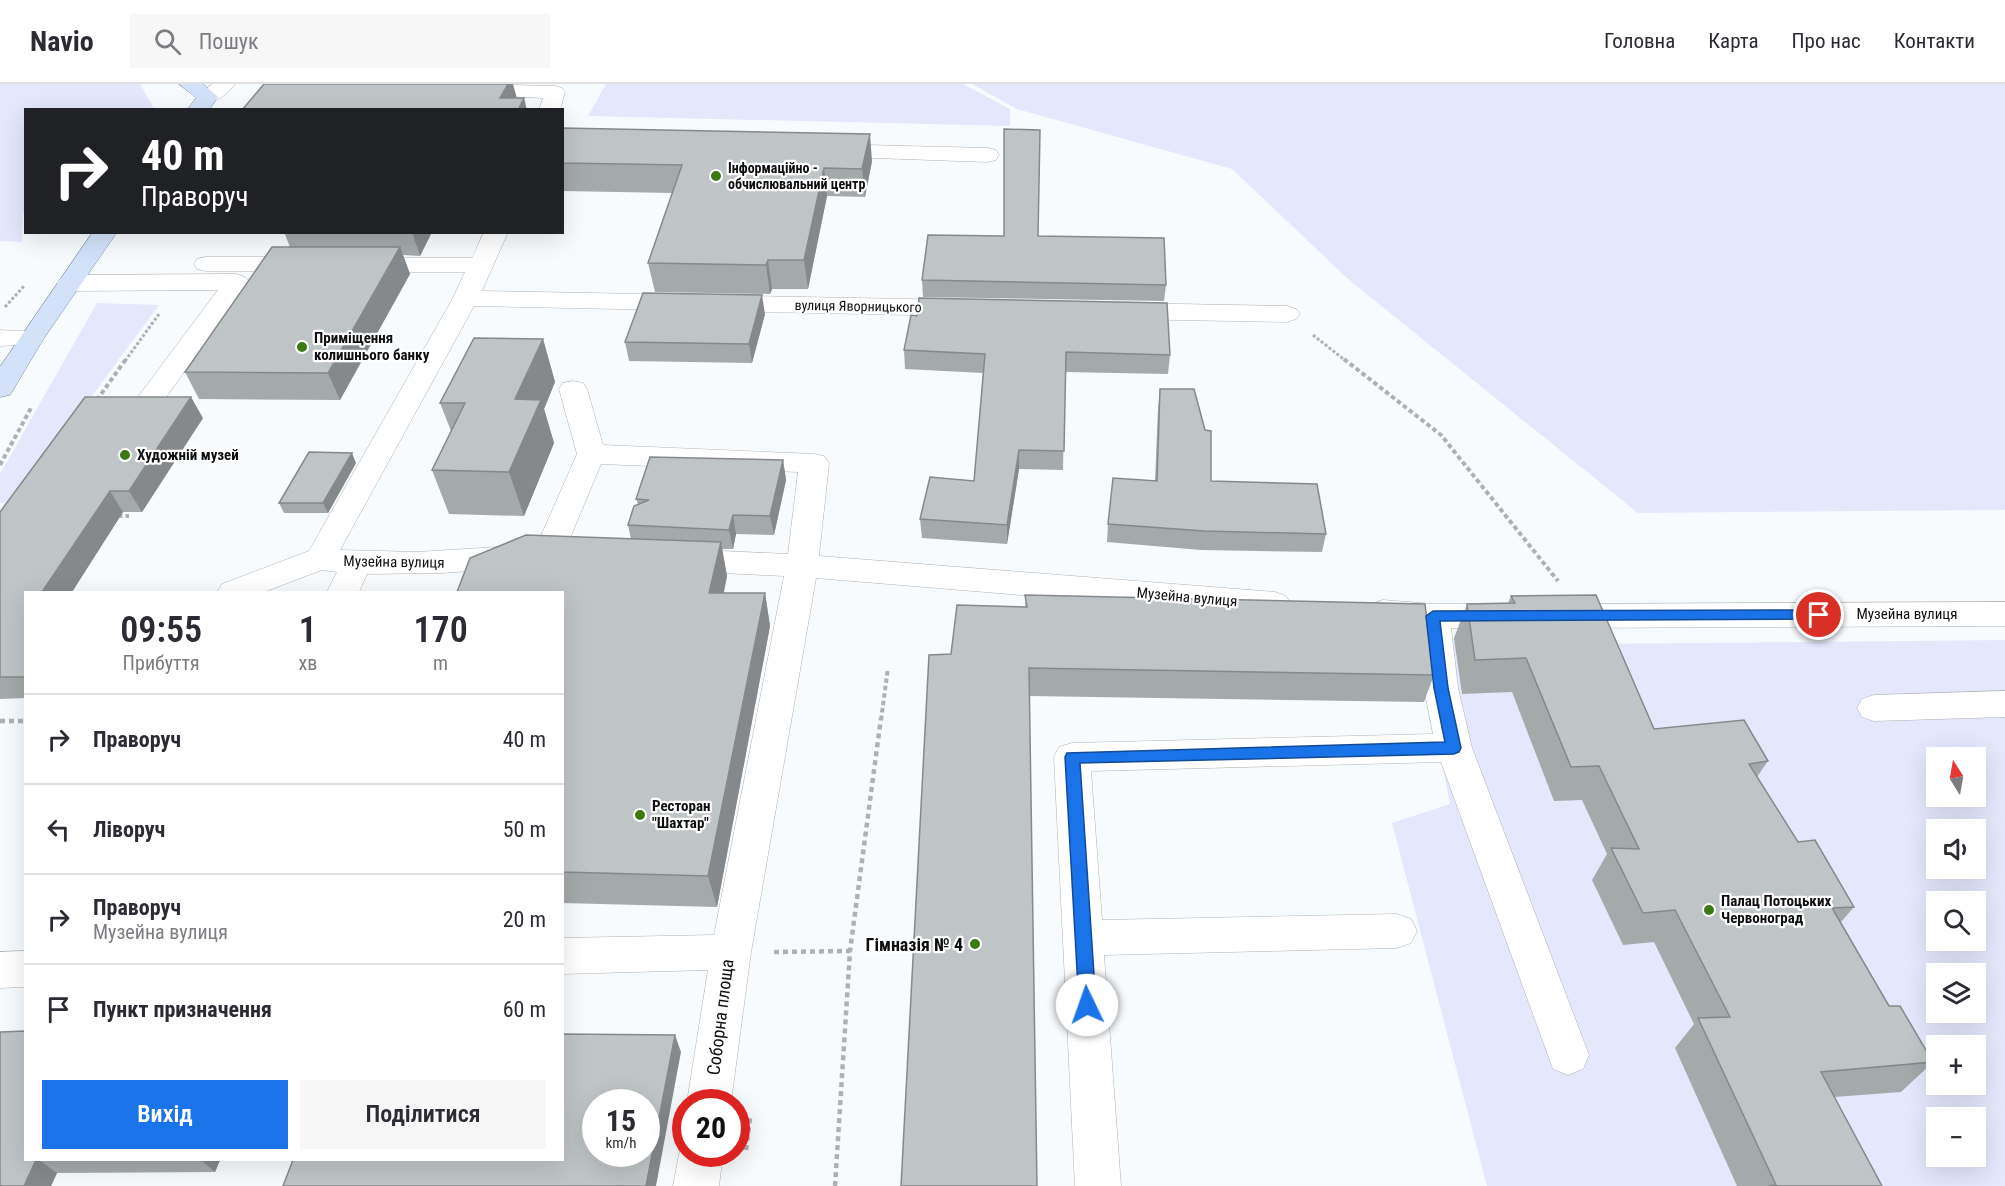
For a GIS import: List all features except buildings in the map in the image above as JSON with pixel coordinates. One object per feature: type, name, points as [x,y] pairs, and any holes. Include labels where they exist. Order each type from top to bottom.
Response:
[{"type":"main road","points":[[189,84],[202,103]]},
{"type":"main road","points":[[0,389],[31,338],[70,283],[97,235]]},
{"type":"street","points":[[202,103],[225,84]]},
{"type":"street","points":[[450,90],[555,92],[550,108]]},
{"type":"street","points":[[799,150],[988,155]]},
{"type":"street","name":"Музейна вулиця","points":[[495,234],[466,298],[320,559],[356,564],[436,564],[549,554],[584,555]]},
{"type":"street","points":[[198,264],[481,265]]},
{"type":"street","points":[[70,283],[236,282],[149,401]]},
{"type":"street","name":"вулиця Яворницького","points":[[466,298],[989,308]]},
{"type":"street","points":[[1096,310],[1287,314]]},
{"type":"street","points":[[0,338],[31,338]]},
{"type":"street","points":[[549,554],[591,454],[573,389]]},
{"type":"street","points":[[591,454],[814,463],[802,566],[731,952]]},
{"type":"street","points":[[236,591],[320,559]]},
{"type":"street","name":"Музейна вулиця","points":[[653,559],[802,566],[1302,606]]},
{"type":"street","points":[[343,591],[356,564]]},
{"type":"street","name":"Музейна вулиця","points":[[1349,610],[1433,616],[2005,614]]},
{"type":"street","points":[[1433,616],[1441,688],[1454,748],[1568,1055]]},
{"type":"street","points":[[1874,708],[2005,704]]},
{"type":"street","points":[[1098,1186],[1072,757],[1454,748]]},
{"type":"street","points":[[1083,938],[1396,931]]},
{"type":"street","name":"Соборна площа","points":[[564,956],[731,952],[711,1089]]},
{"type":"street","points":[[0,970],[24,969]]},
{"type":"street","points":[[696,1186],[699,1167]]},
{"type":"path","points":[[95,403],[163,308]]},
{"type":"path","points":[[1287,314],[1442,435],[1586,616]]},
{"type":"path","points":[[117,516],[129,516]]},
{"type":"path","points":[[835,1186],[850,951],[888,668]]},
{"type":"path","points":[[0,721],[24,721]]},
{"type":"path","points":[[731,952],[850,951]]},
{"type":"shaded area","points":[[0,84],[140,84],[153,108],[24,108],[22,242],[0,241]]},
{"type":"shaded area","points":[[606,84],[963,84],[1010,109],[1010,126],[588,116]]},
{"type":"shaded area","points":[[972,84],[2005,84],[2005,510],[1638,513],[1348,279],[1232,169],[1017,109]]},
{"type":"shaded area","points":[[97,303],[159,305],[13,503],[0,503],[0,474]]},
{"type":"shaded area","points":[[1417,632],[1445,638],[1501,637],[1586,644],[2005,640],[2005,1186],[1487,1186],[1392,823],[1450,804]]},
{"type":"place","name":"Інформаційно - обчислювальний центр","points":[[716,176]]},
{"type":"place","name":"Приміщення колишнього банку","points":[[302,347]]},
{"type":"place","name":"Художній музей","points":[[125,455]]},
{"type":"place","name":"Ресторан \"Шахтар\"","points":[[640,815]]},
{"type":"place","name":"Палац Потоцьких Червоноград","points":[[1709,910]]},
{"type":"place","name":"Гімназія № 4","points":[[975,944]]},
{"type":"route","points":[[1087,1005],[1072,757],[1454,748],[1441,688],[1433,616],[1819,615]]}]
